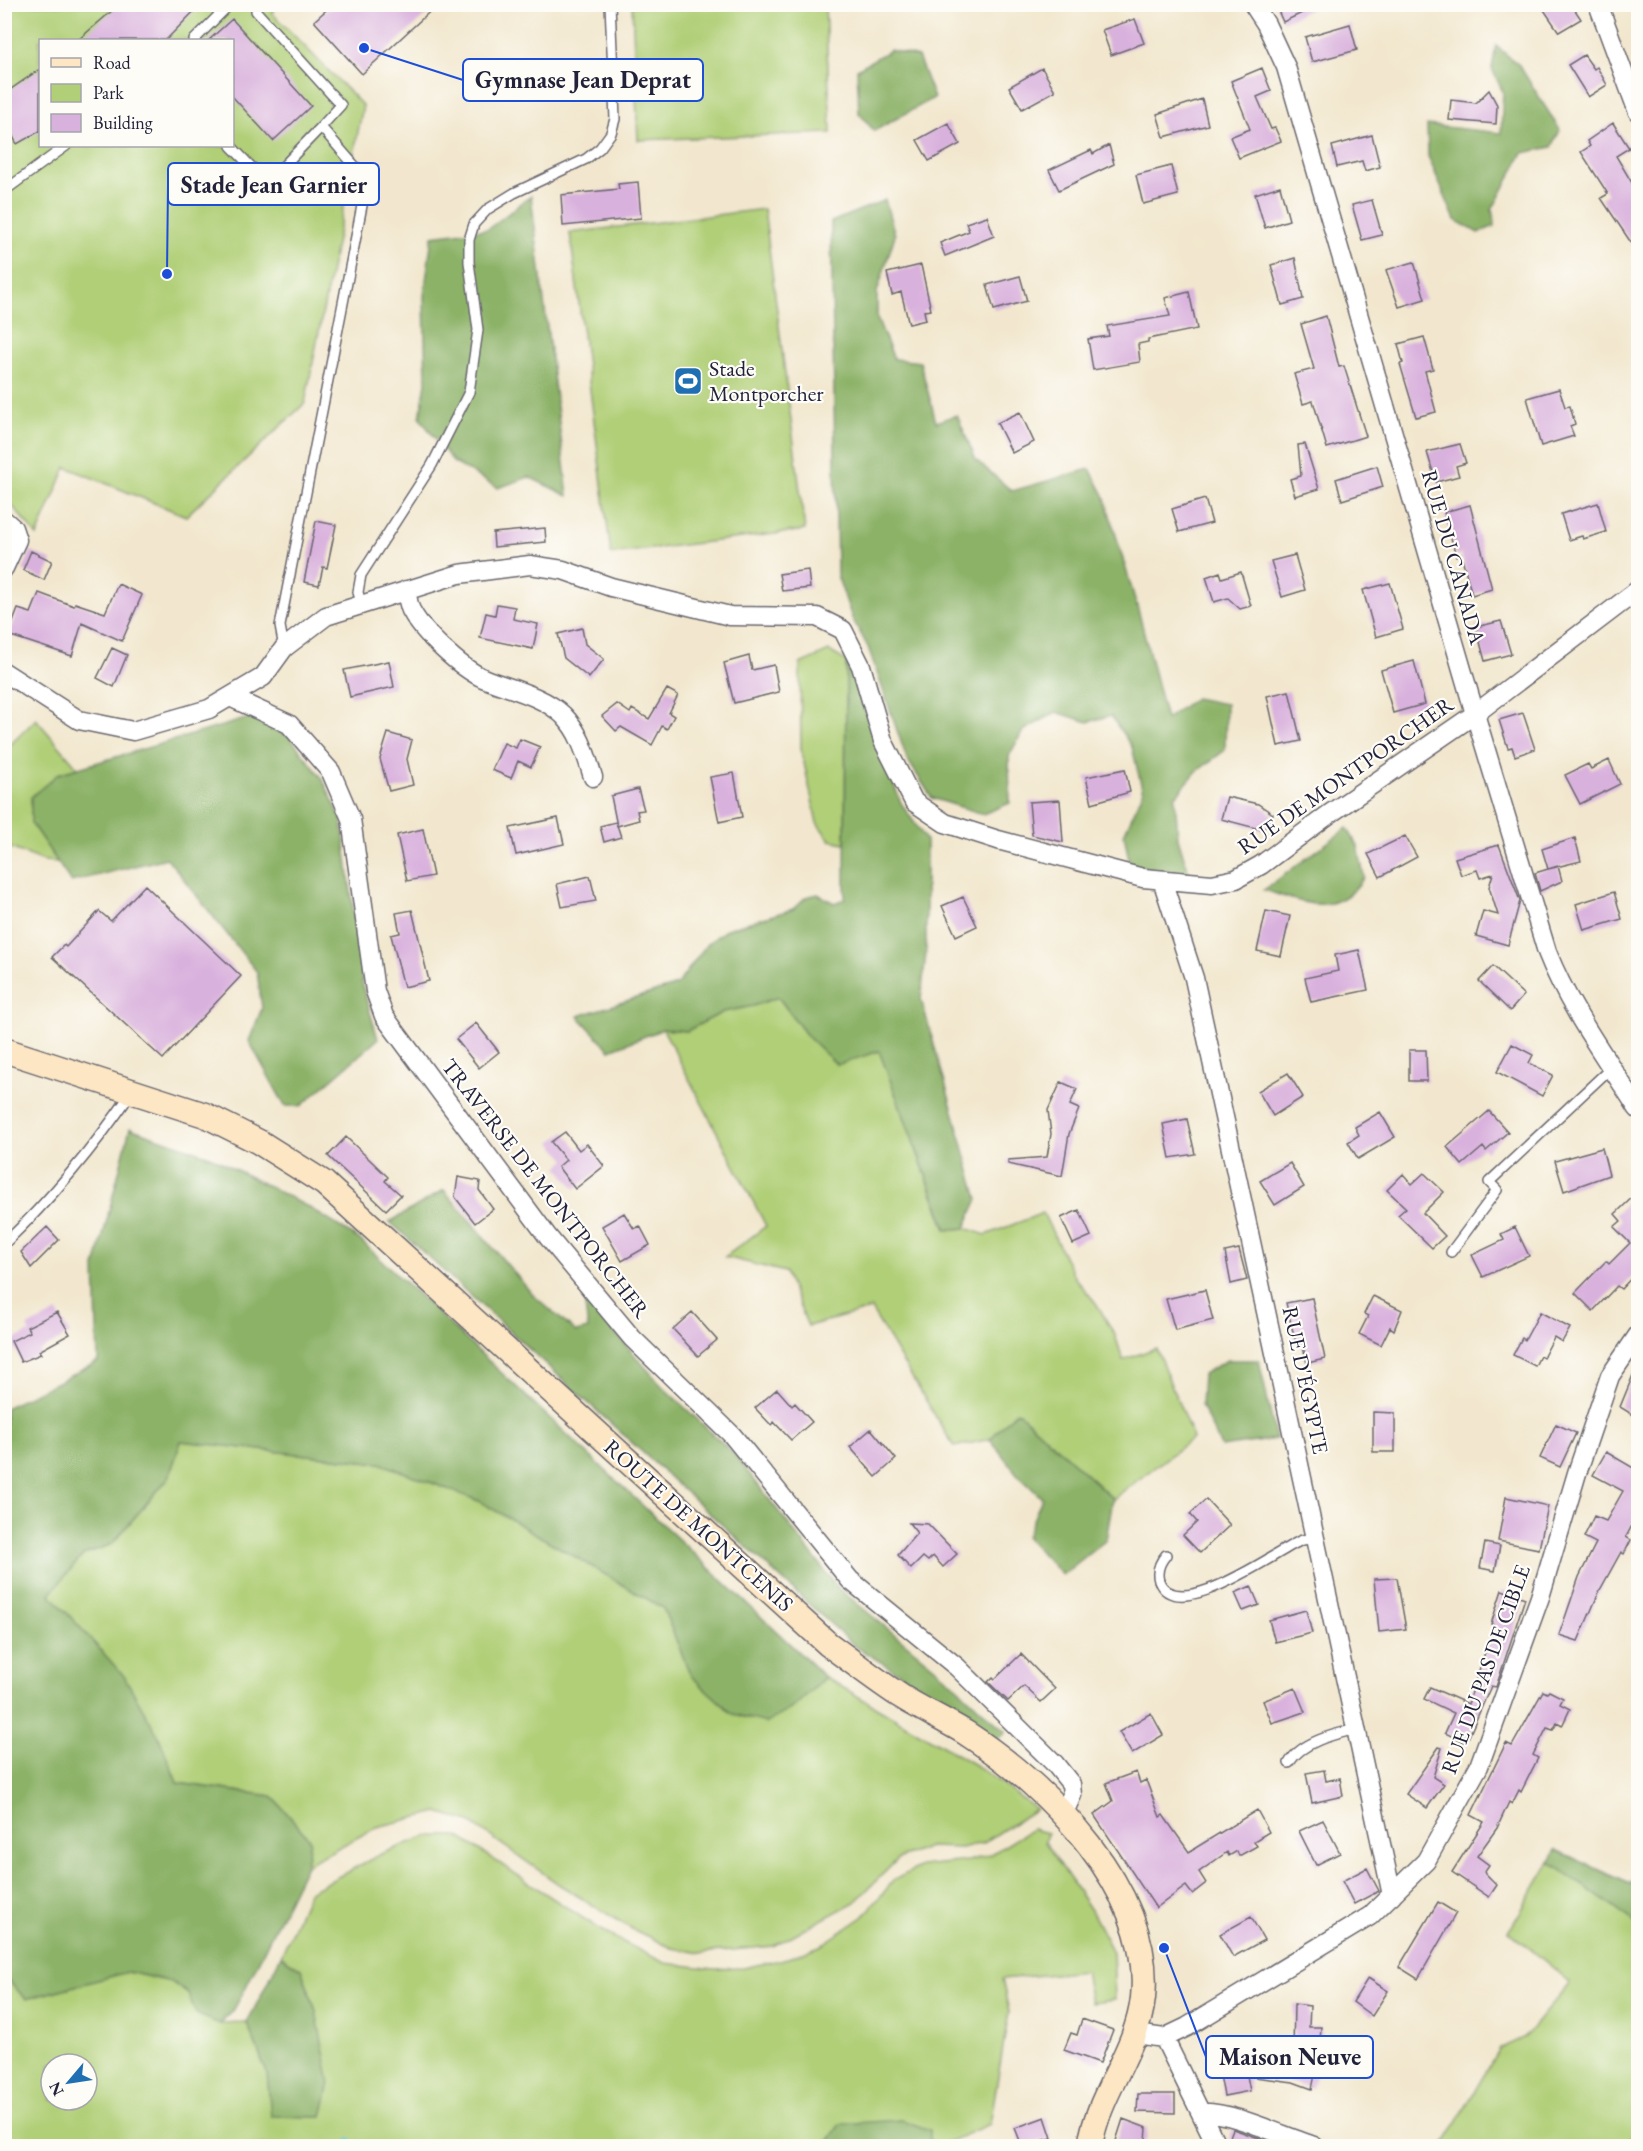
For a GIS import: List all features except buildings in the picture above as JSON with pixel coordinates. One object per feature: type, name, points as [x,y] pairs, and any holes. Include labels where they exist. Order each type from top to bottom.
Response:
[{"type":"main road","name":"ROUTE DE MONTCENIS","points":[[4,1050],[205,1114],[259,1142],[324,1183],[828,1644],[902,1696],[967,1733],[1027,1779],[1063,1815],[1089,1845],[1119,1891],[1136,1935],[1141,1956],[1143,1997],[1134,2039],[1106,2092],[1093,2123],[1090,2146]]},
{"type":"street","name":"RUE DU CANADA","points":[[1253,4],[1266,24],[1286,67],[1475,714],[1558,981],[1638,1109]]},
{"type":"street","points":[[1598,4],[1638,112]]},
{"type":"street","points":[[4,520],[13,528],[17,540],[4,568]]},
{"type":"street","name":"RUE DE MONTPORCHER","points":[[4,672],[78,720],[133,731],[209,709],[230,697],[263,677],[284,648],[327,616],[459,574],[530,565],[563,570],[611,587],[730,616],[817,617],[843,630],[861,666],[883,741],[914,802],[945,823],[998,840],[1143,878],[1212,884],[1236,879],[1261,865],[1328,815],[1475,714],[1638,590]]},
{"type":"street","points":[[406,590],[411,611],[418,621],[461,663],[481,676],[545,702],[561,713],[580,739],[593,777]]},
{"type":"street","name":"TRAVERSE DE MONTPORCHER","points":[[230,697],[290,724],[331,772],[351,819],[375,991],[384,1016],[548,1237],[632,1338],[732,1435],[850,1580],[957,1667],[1055,1764],[1071,1784],[1072,1795],[1063,1815]]},
{"type":"street","name":"RUE D'ÉGYPTE","points":[[1162,880],[1194,978],[1392,1895]]},
{"type":"street","name":"RUE DU PAS DE CIBLE","points":[[1164,2038],[1187,2027],[1370,1916],[1426,1860],[1479,1766],[1540,1597],[1577,1473],[1610,1376],[1638,1335]]},
{"type":"street","points":[[1134,2039],[1164,2038],[1217,2146]]},
{"type":"street","points":[[1200,2113],[1210,2112],[1236,2119],[1314,2146]]},
{"type":"lane","points":[[195,39],[230,4]]},
{"type":"lane","points":[[361,604],[358,592],[361,575],[432,465],[469,392],[478,330],[469,262],[469,240],[474,224],[488,209],[514,193],[586,159],[600,148],[611,133],[615,119],[610,4]]},
{"type":"lane","points":[[232,147],[267,183],[341,105],[256,11]]},
{"type":"lane","points":[[284,648],[280,626],[367,180],[321,127]]},
{"type":"lane","points":[[4,191],[65,147]]},
{"type":"lane","points":[[1451,1252],[1497,1190],[1489,1182],[1612,1067]]},
{"type":"lane","points":[[4,1244],[42,1206],[134,1090]]},
{"type":"lane","points":[[1166,1556],[1160,1562],[1159,1580],[1166,1590],[1186,1596],[1250,1570],[1299,1542],[1316,1537]]},
{"type":"lane","points":[[1288,1763],[1318,1741],[1357,1729]]},
{"type":"green space","points":[[4,5],[277,5],[272,13],[363,106],[305,403],[186,516],[66,467],[37,536],[5,497]]},
{"type":"green space","points":[[632,5],[825,5],[831,133],[638,140]]},
{"type":"green space","points":[[1496,46],[1519,65],[1560,130],[1552,147],[1523,153],[1492,210],[1495,226],[1478,233],[1455,220],[1428,156],[1427,125],[1501,133],[1503,92],[1492,69]]},
{"type":"green space","points":[[890,50],[918,57],[934,98],[874,131],[859,113],[857,69]]},
{"type":"green space","points":[[531,196],[568,496],[529,477],[498,488],[453,462],[420,418],[426,383],[424,296],[432,236],[488,229]]},
{"type":"green space","points":[[885,200],[895,235],[877,292],[877,318],[894,359],[920,362],[936,422],[957,415],[976,460],[1012,491],[1090,469],[1104,495],[1139,613],[1166,719],[1195,698],[1226,704],[1225,750],[1196,772],[1175,797],[1178,838],[1189,874],[1130,865],[1124,834],[1143,792],[1132,747],[1111,716],[1088,722],[1056,712],[1023,731],[1009,756],[1010,803],[983,814],[932,798],[907,759],[868,647],[852,618],[837,575],[831,222]]},
{"type":"green space","name":"Stade Montporcher","points":[[764,209],[805,530],[611,554],[570,233]]},
{"type":"green space","points":[[829,651],[846,661],[845,843],[830,840],[817,823],[801,749],[800,664]]},
{"type":"green space","points":[[846,661],[901,803],[926,840],[926,953],[921,999],[978,1199],[965,1228],[947,1230],[879,1051],[837,1065],[808,1037],[778,997],[753,1006],[723,1012],[687,1031],[663,1029],[610,1050],[578,1016],[677,985],[707,944],[727,929],[793,909],[806,897],[818,894],[834,903],[845,899]]},
{"type":"green space","points":[[249,718],[289,736],[322,778],[342,820],[363,988],[378,1039],[301,1106],[285,1106],[249,1041],[262,1008],[257,972],[167,858],[71,882],[31,823],[31,797],[58,774]]},
{"type":"green space","points":[[36,719],[78,768],[58,774],[31,823],[58,862],[44,861],[5,846],[5,750]]},
{"type":"green space","points":[[1347,828],[1358,846],[1364,877],[1342,899],[1318,904],[1264,890]]},
{"type":"green space","points":[[778,997],[808,1037],[879,1050],[946,1230],[965,1228],[986,1235],[1043,1213],[1075,1278],[1096,1303],[1115,1335],[1123,1360],[1156,1348],[1193,1438],[1113,1499],[1017,1411],[990,1439],[954,1447],[871,1309],[808,1326],[785,1272],[725,1257],[766,1226],[663,1029],[687,1031],[723,1012],[753,1006]]},
{"type":"green space","points":[[130,1128],[210,1156],[308,1207],[359,1239],[825,1677],[794,1707],[766,1723],[733,1714],[691,1676],[663,1608],[479,1501],[380,1463],[181,1441],[169,1477],[112,1544],[83,1555],[50,1594],[124,1676],[158,1735],[177,1783],[272,1796],[310,1840],[306,1865],[245,1989],[233,2011],[220,2024],[196,2014],[188,1994],[172,1982],[128,1972],[26,1999],[5,1977],[5,1408],[98,1362],[95,1267]]},
{"type":"green space","points":[[444,1190],[533,1295],[576,1332],[588,1329],[584,1298],[663,1387],[734,1454],[838,1588],[937,1669],[1006,1732],[993,1743],[938,1697],[856,1647],[390,1222]]},
{"type":"green space","points":[[1227,1360],[1259,1360],[1276,1439],[1221,1447],[1201,1405],[1203,1374]]},
{"type":"green space","points":[[1017,1411],[1113,1499],[1106,1540],[1062,1575],[1026,1537],[1042,1498],[1017,1474],[990,1439]]},
{"type":"green space","points":[[181,1441],[380,1463],[479,1501],[663,1608],[691,1676],[794,1707],[825,1677],[980,1768],[1036,1809],[983,1843],[961,1848],[929,1847],[898,1859],[855,1902],[773,1946],[701,1953],[672,1948],[632,1929],[560,1885],[470,1822],[438,1812],[377,1827],[306,1865],[310,1840],[272,1796],[177,1783],[158,1735],[49,1594],[83,1555],[112,1544],[169,1477]]},
{"type":"green space","points":[[1032,1829],[1047,1833],[1045,1842],[1091,1910],[1113,1952],[1115,2000],[1091,2003],[1085,1971],[1002,1979],[1009,2012],[990,2124],[939,2146],[930,2146],[929,2130],[840,2124],[825,2146],[5,2146],[4,1977],[26,1999],[128,1972],[171,1982],[188,1994],[220,2024],[247,2023],[267,2073],[272,2116],[322,2117],[320,2043],[316,2011],[301,1969],[281,1956],[309,1892],[381,1854],[427,1836],[458,1836],[607,1934],[665,1963],[715,1969],[744,1968],[788,1958],[820,1946],[863,1917],[894,1880],[921,1866],[968,1861],[990,1855]]},
{"type":"green space","points":[[1556,1850],[1630,1884],[1638,1873],[1638,1925],[1550,1862]]},
{"type":"green space","points":[[1550,1862],[1638,1925],[1638,2129],[1623,2146],[1443,2146],[1499,2049],[1525,2037],[1570,1982],[1509,1931]]},
{"type":"green space","points":[[281,1956],[301,1969],[316,2011],[330,2083],[322,2117],[271,2116],[267,2073],[247,2023]]},
{"type":"green space","points":[[902,2120],[930,2130],[930,2146],[825,2146],[840,2124]]},
{"type":"waterway","points":[[350,2141],[354,2146]]},
{"type":"place","name":"Gymnase Jean Deprat","points":[[364,48]]},
{"type":"place","name":"Stade Jean Garnier","points":[[167,274]]},
{"type":"place","name":"Stade Montporcher","points":[[688,381]]},
{"type":"place","name":"Maison Neuve","points":[[1164,1948]]}]
